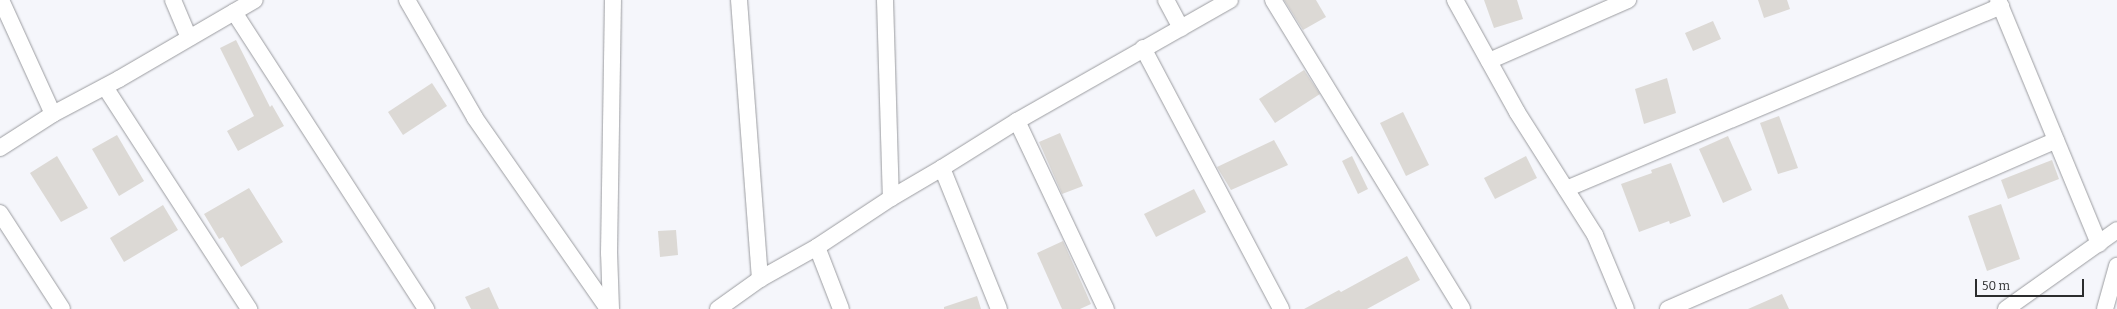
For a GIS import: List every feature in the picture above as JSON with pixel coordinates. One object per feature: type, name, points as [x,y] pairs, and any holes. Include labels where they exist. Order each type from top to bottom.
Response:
[{"type":"street","points":[[1,0],[53,114]]},
{"type":"street","points":[[173,0],[189,38]]},
{"type":"street","points":[[0,148],[53,114],[105,87],[255,0]]},
{"type":"street","points":[[407,0],[475,118],[610,309]]},
{"type":"street","points":[[739,0],[760,279]]},
{"type":"street","points":[[885,0],[891,198]]},
{"type":"street","points":[[1166,0],[1181,28]]},
{"type":"street","points":[[718,309],[760,279],[817,247],[891,198],[1017,121],[1143,48],[1230,0]]},
{"type":"street","points":[[1273,0],[1462,309]]},
{"type":"street","points":[[1455,0],[1517,112],[1595,235],[1626,309]]},
{"type":"street","points":[[1489,61],[1628,0]]},
{"type":"street","points":[[610,309],[609,253],[615,1]]},
{"type":"street","points":[[1566,189],[1999,3],[2099,244]]},
{"type":"street","points":[[234,12],[426,309]]},
{"type":"street","points":[[1143,48],[1281,309]]},
{"type":"street","points":[[105,87],[249,309]]},
{"type":"street","points":[[1017,121],[1106,309]]},
{"type":"street","points":[[1668,309],[2056,140]]},
{"type":"street","points":[[942,168],[999,309]]},
{"type":"street","points":[[0,213],[62,309]]},
{"type":"street","points":[[2006,309],[2117,230]]},
{"type":"street","points":[[817,247],[842,309]]},
{"type":"street","points":[[2105,309],[2117,266]]},
{"type":"building","points":[[1284,0],[1316,0],[1326,17],[1303,30]]},
{"type":"building","points":[[1484,0],[1517,0],[1523,19],[1494,28]]},
{"type":"building","points":[[1758,0],[1787,0],[1790,9],[1764,18]]},
{"type":"building","points":[[1713,21],[1721,39],[1693,51],[1685,33]]},
{"type":"building","points":[[236,40],[270,107],[272,105],[284,126],[238,151],[227,131],[254,116],[220,48]]},
{"type":"building","points":[[1304,70],[1320,94],[1275,123],[1259,99]]},
{"type":"building","points":[[1667,78],[1676,113],[1644,124],[1635,89]]},
{"type":"building","points":[[432,83],[447,106],[403,135],[388,112]]},
{"type":"building","points":[[1403,112],[1429,165],[1406,176],[1380,123]]},
{"type":"building","points":[[1779,116],[1798,168],[1778,174],[1760,123]]},
{"type":"building","points":[[1060,133],[1083,186],[1062,194],[1039,142]]},
{"type":"building","points":[[117,135],[144,181],[119,196],[92,149]]},
{"type":"building","points":[[1728,136],[1752,190],[1723,203],[1699,149]]},
{"type":"building","points":[[1274,140],[1288,165],[1231,190],[1217,167]]},
{"type":"building","points":[[57,156],[88,208],[61,222],[30,173]]},
{"type":"building","points":[[1352,156],[1368,189],[1358,194],[1342,161]]},
{"type":"building","points":[[1526,156],[1537,178],[1495,199],[1484,178]]},
{"type":"building","points":[[2052,160],[2059,179],[2008,199],[2001,180]]},
{"type":"building","points":[[1671,163],[1691,216],[1670,224],[1669,221],[1639,232],[1621,184],[1652,173],[1651,170]]},
{"type":"building","points":[[249,188],[283,242],[241,267],[223,237],[219,239],[204,214]]},
{"type":"building","points":[[1194,189],[1206,212],[1156,237],[1144,214]]},
{"type":"building","points":[[2001,204],[2020,259],[1987,271],[1968,216]]},
{"type":"building","points":[[163,205],[178,230],[124,262],[110,238]]},
{"type":"building","points":[[676,230],[678,255],[660,257],[658,231]]},
{"type":"building","points":[[1063,241],[1091,304],[1080,309],[1062,309],[1037,253]]},
{"type":"building","points":[[1407,256],[1420,280],[1367,309],[1304,309],[1339,290],[1341,292]]},
{"type":"building","points":[[489,287],[499,309],[471,309],[465,297]]},
{"type":"building","points":[[1782,294],[1789,309],[1748,309]]},
{"type":"building","points":[[977,296],[981,309],[944,309],[944,307]]}]
